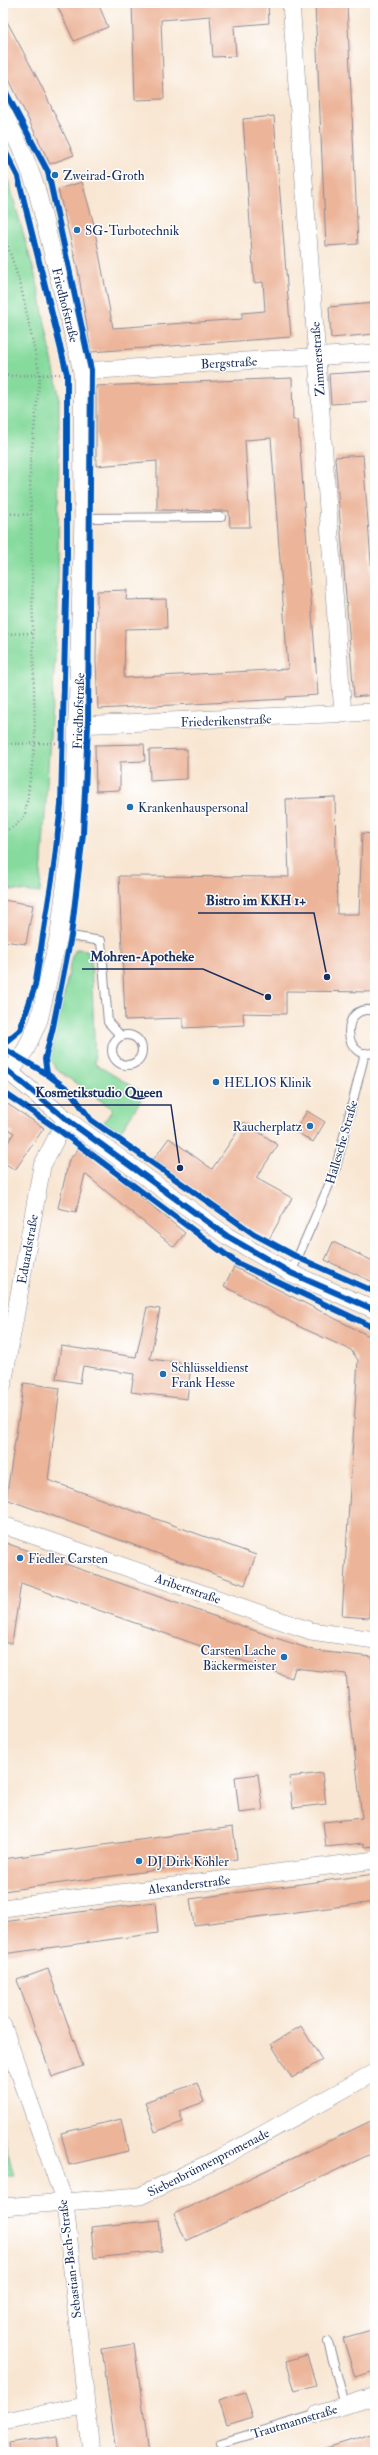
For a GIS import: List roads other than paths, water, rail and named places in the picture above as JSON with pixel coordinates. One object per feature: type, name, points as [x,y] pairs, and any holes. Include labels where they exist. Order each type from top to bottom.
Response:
[{"type":"street","name":"Zimmerstraße","points":[[291,3],[342,714]]},
{"type":"street","name":"Friedhofstraße","points":[[3,112],[36,187],[75,372],[83,518],[74,816],[59,934],[39,1020],[26,1048],[7,1070]]},
{"type":"street","name":"Bergstraße","points":[[75,372],[375,352]]},
{"type":"street","name":"Friederikenstraße","points":[[77,725],[375,712]]},
{"type":"street","points":[[7,1070],[66,1119],[221,1232],[291,1273],[375,1310]]},
{"type":"street","name":"Eduardstraße","points":[[3,1384],[42,1166],[66,1119]]},
{"type":"street","name":"Aribertstraße","points":[[3,1525],[311,1631],[375,1640]]},
{"type":"street","name":"Alexanderstraße","points":[[3,1908],[375,1860]]},
{"type":"street","name":"Sebastian-Bach-Straße","points":[[3,2026],[65,2203],[91,2452]]},
{"type":"street","name":"Siebenbrünnenpromenade","points":[[3,2207],[140,2196],[224,2156],[375,2072]]},
{"type":"street","name":"Trautmannstraße","points":[[318,2414],[375,2396]]},
{"type":"street","points":[[3,2421],[85,2406]]},
{"type":"lane","points":[[83,518],[221,517]]},
{"type":"lane","points":[[59,934],[101,941],[108,1022],[120,1036]]},
{"type":"lane","points":[[375,1011],[370,1010],[358,1013],[350,1021],[348,1034],[350,1042],[354,1048],[365,1053],[375,1052]]},
{"type":"lane","name":"Hallesche Straße","points":[[291,1273],[335,1171],[365,1053]]},
{"type":"lane","name":"Trautmannstraße","points":[[328,2342],[345,2405]]},
{"type":"lane","name":"Trautmannstraße","points":[[221,2443],[318,2414]]},
{"type":"place","name":"Zweirad-Groth","points":[[55,175]]},
{"type":"place","name":"SG-Turbotechnik","points":[[77,230]]},
{"type":"place","name":"Krankenhauspersonal","points":[[130,807]]},
{"type":"place","name":"Bistro im KKH 1+","points":[[327,977]]},
{"type":"place","name":"Mohren-Apotheke","points":[[268,997]]},
{"type":"place","name":"HELIOS Klinik","points":[[216,1082]]},
{"type":"place","name":"Raucherplatz","points":[[310,1126]]},
{"type":"place","name":"Kosmetikstudio Queen","points":[[180,1168]]},
{"type":"place","name":"Schlüsseldienst Frank Hesse","points":[[163,1374]]},
{"type":"place","name":"Fiedler Carsten","points":[[20,1558]]},
{"type":"place","name":"Carsten Lache Bäckermeister","points":[[284,1657]]},
{"type":"place","name":"DJ Dirk Köhler","points":[[139,1861]]}]
